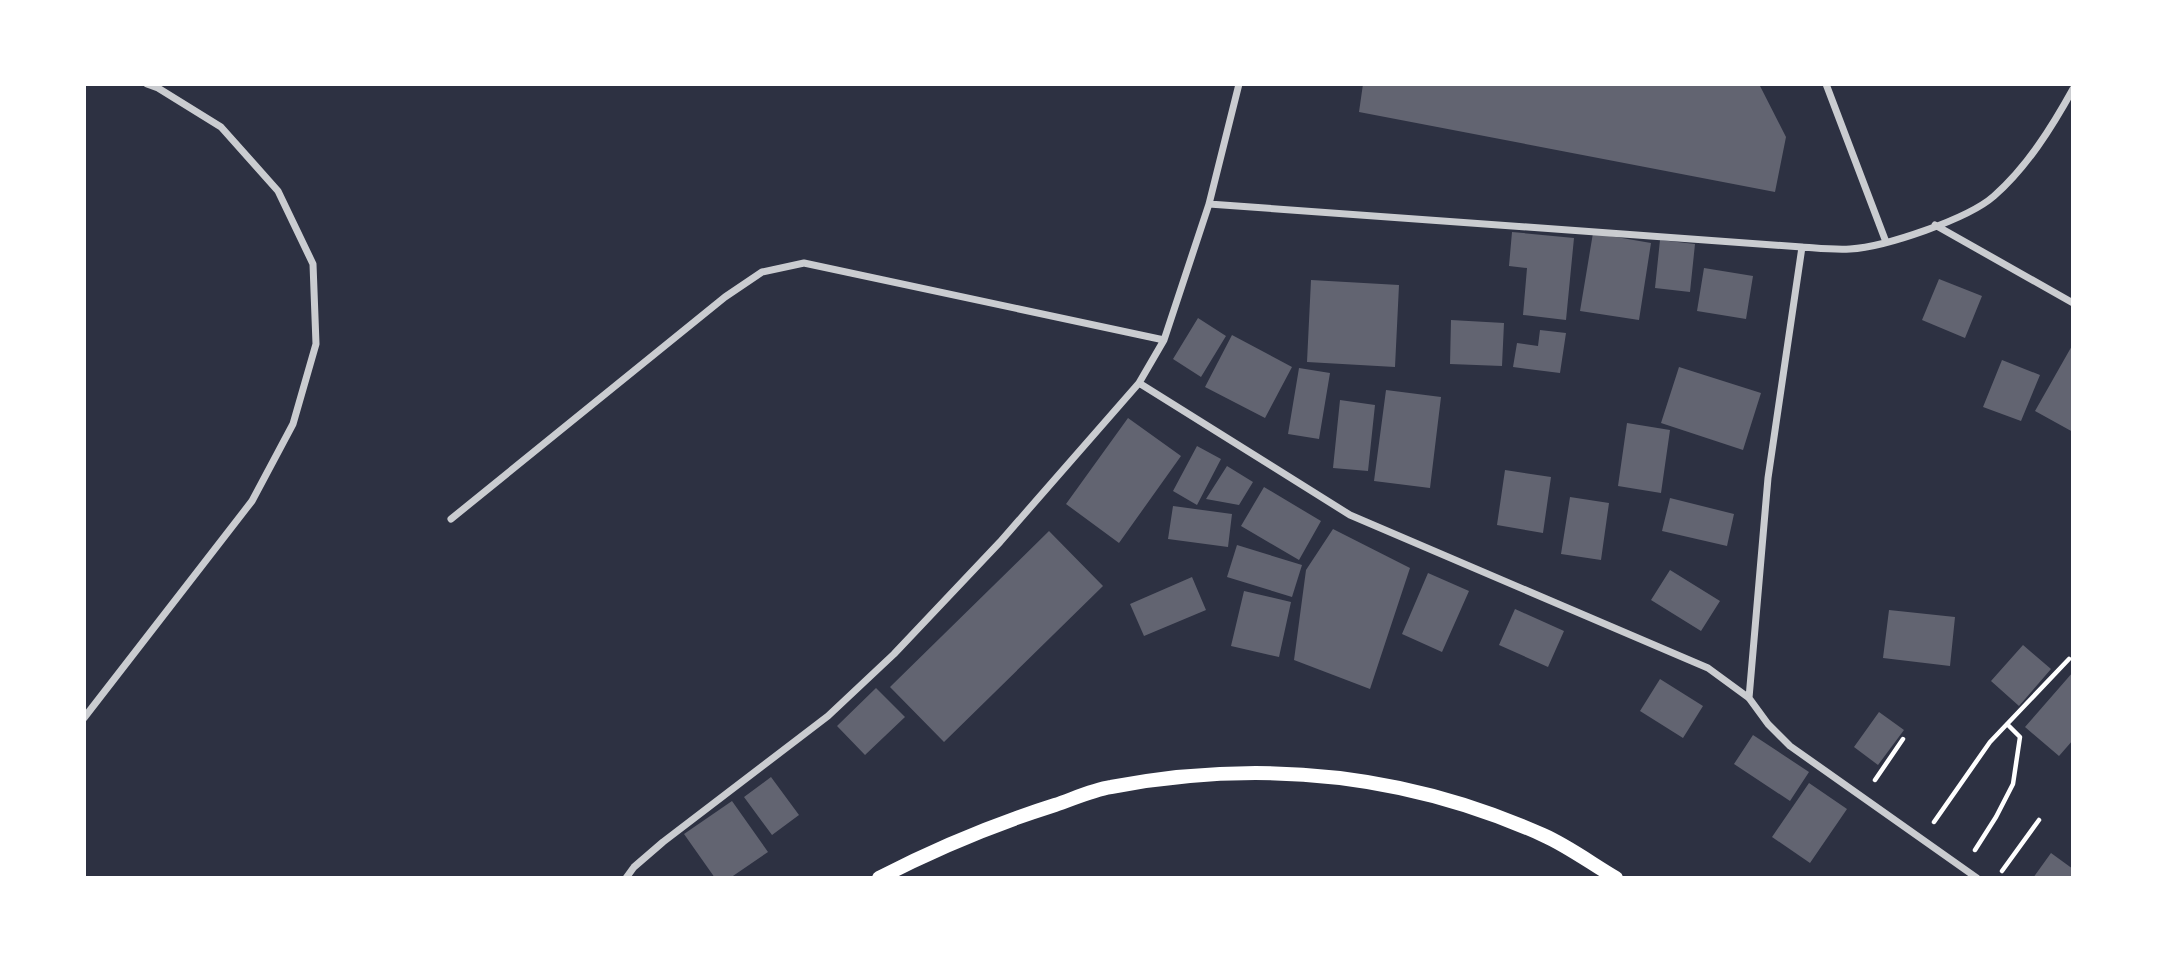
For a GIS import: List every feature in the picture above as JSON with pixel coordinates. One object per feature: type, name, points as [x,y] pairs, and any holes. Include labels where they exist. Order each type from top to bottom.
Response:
[{"type":"main road","points":[[878,878],[1017,817],[1108,787],[1202,774],[1288,773],[1377,782],[1461,804],[1544,836],[1616,878]]},
{"type":"street","points":[[84,718],[252,502],[293,424],[316,344],[313,264],[278,191],[221,127],[147,84]]},
{"type":"street","points":[[626,878],[663,842],[828,716],[894,654],[1000,542],[1139,383],[1164,340],[1209,204],[1239,84]]},
{"type":"street","points":[[1826,84],[1886,242]]},
{"type":"street","points":[[1209,204],[1850,249],[1886,242],[1953,220],[1993,198],[2026,162],[2058,117],[2073,89]]},
{"type":"street","points":[[1935,225],[2073,303]]},
{"type":"street","points":[[1749,698],[1768,478],[1802,247]]},
{"type":"street","points":[[451,519],[725,297],[762,272],[804,262],[1164,340]]},
{"type":"street","points":[[1139,383],[1350,515],[1708,668],[1749,698],[1768,724],[1790,746],[1977,878]]},
{"type":"path","points":[[1934,822],[1990,742],[2069,659]]},
{"type":"path","points":[[1975,850],[2013,784],[2020,737],[2007,724]]},
{"type":"path","points":[[1875,780],[1903,739]]},
{"type":"path","points":[[2002,871],[2039,820]]},
{"type":"building","points":[[1363,84],[1759,84],[1786,137],[1775,192],[1359,112]]},
{"type":"building","points":[[1512,232],[1574,238],[1566,320],[1523,315],[1527,268],[1509,266]]},
{"type":"building","points":[[1593,233],[1651,243],[1639,320],[1580,311]]},
{"type":"building","points":[[1660,240],[1695,244],[1690,292],[1655,288]]},
{"type":"building","points":[[1704,268],[1753,276],[1746,319],[1697,311]]},
{"type":"building","points":[[1939,279],[1982,296],[1965,338],[1922,320]]},
{"type":"building","points":[[1311,280],[1399,285],[1395,367],[1307,362]]},
{"type":"building","points":[[1198,318],[1226,336],[1201,377],[1173,359]]},
{"type":"building","points":[[1451,320],[1504,323],[1502,366],[1450,364]]},
{"type":"building","points":[[1540,330],[1566,333],[1560,373],[1513,367],[1517,343],[1538,346]]},
{"type":"building","points":[[1232,335],[1292,367],[1265,418],[1205,387]]},
{"type":"building","points":[[2073,344],[2073,432],[2035,411]]},
{"type":"building","points":[[2002,360],[2040,375],[2021,421],[1983,407]]},
{"type":"building","points":[[1679,367],[1761,393],[1743,450],[1661,423]]},
{"type":"building","points":[[1299,368],[1330,373],[1319,439],[1288,434]]},
{"type":"building","points":[[1386,390],[1441,397],[1430,488],[1374,481]]},
{"type":"building","points":[[1340,400],[1375,405],[1368,471],[1333,468]]},
{"type":"building","points":[[1128,418],[1181,456],[1119,543],[1066,504]]},
{"type":"building","points":[[1627,423],[1670,430],[1661,493],[1618,486]]},
{"type":"building","points":[[1197,446],[1221,459],[1197,505],[1173,491]]},
{"type":"building","points":[[1227,466],[1253,482],[1239,505],[1206,499]]},
{"type":"building","points":[[1505,470],[1551,477],[1543,533],[1497,525]]},
{"type":"building","points":[[1264,487],[1321,521],[1299,560],[1241,526]]},
{"type":"building","points":[[1570,497],[1609,503],[1601,560],[1561,554]]},
{"type":"building","points":[[1670,498],[1734,514],[1727,546],[1662,531]]},
{"type":"building","points":[[1173,506],[1232,514],[1228,547],[1168,539]]},
{"type":"building","points":[[1333,529],[1410,568],[1370,689],[1294,660],[1306,570]]},
{"type":"building","points":[[1049,531],[1103,586],[944,742],[890,687]]},
{"type":"building","points":[[1237,545],[1302,565],[1292,597],[1227,577]]},
{"type":"building","points":[[1670,570],[1720,601],[1701,631],[1651,600]]},
{"type":"building","points":[[1428,573],[1469,591],[1442,652],[1402,634]]},
{"type":"building","points":[[1192,577],[1206,610],[1144,636],[1130,604]]},
{"type":"building","points":[[1244,591],[1291,602],[1279,657],[1231,646]]},
{"type":"building","points":[[1515,609],[1564,631],[1548,667],[1499,645]]},
{"type":"building","points":[[1889,610],[1955,617],[1950,666],[1883,658]]},
{"type":"building","points":[[2023,645],[2051,669],[2019,706],[1991,681]]},
{"type":"building","points":[[2073,672],[2073,740],[2059,756],[2025,727]]},
{"type":"building","points":[[1660,679],[1703,706],[1683,738],[1640,711]]},
{"type":"building","points":[[876,688],[905,717],[865,755],[837,726]]},
{"type":"building","points":[[1879,712],[1904,730],[1878,765],[1854,747]]},
{"type":"building","points":[[1753,735],[1809,772],[1790,801],[1734,764]]},
{"type":"building","points":[[771,777],[799,815],[772,835],[744,797]]},
{"type":"building","points":[[1809,783],[1847,809],[1810,863],[1772,837]]},
{"type":"building","points":[[732,801],[768,852],[730,878],[715,878],[684,834]]},
{"type":"building","points":[[2051,853],[2073,869],[2073,878],[2033,878]]}]
